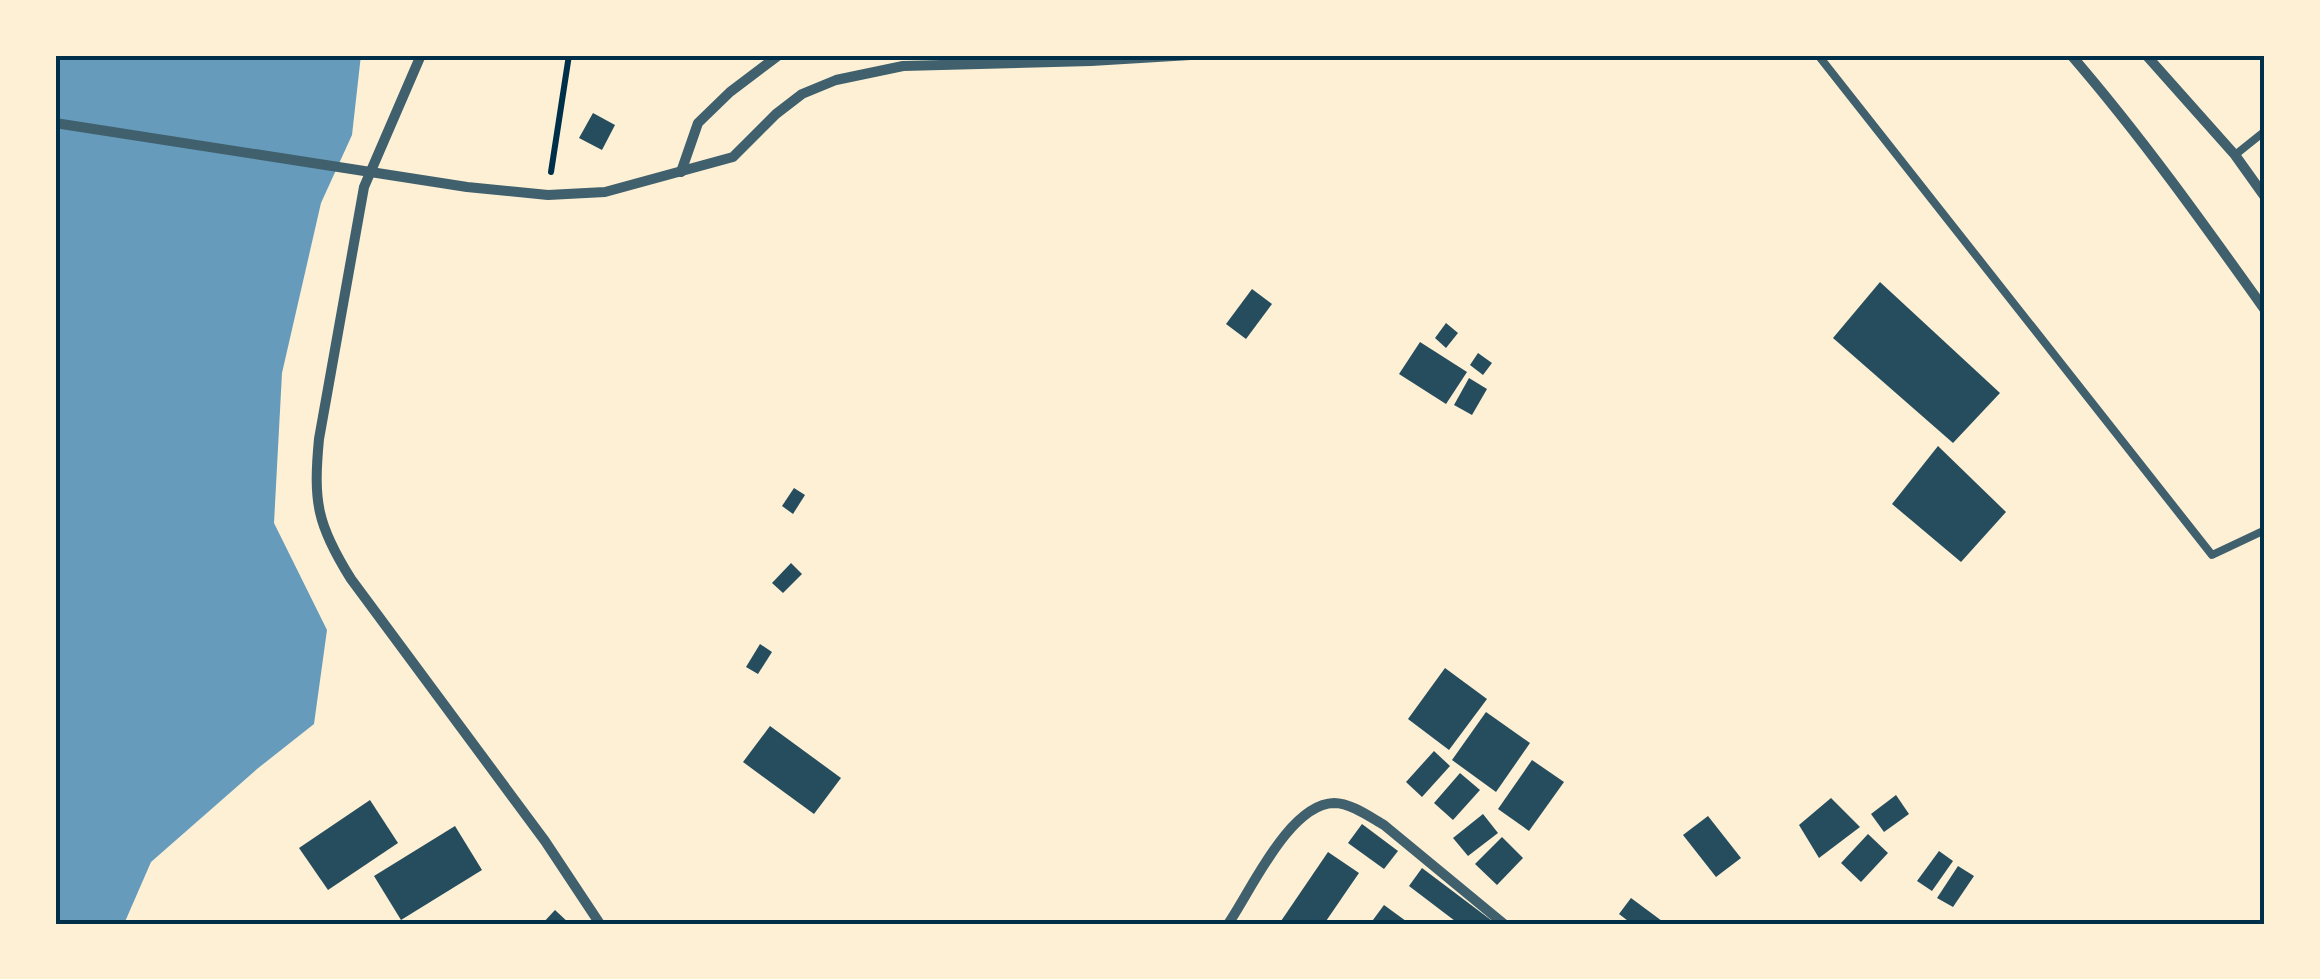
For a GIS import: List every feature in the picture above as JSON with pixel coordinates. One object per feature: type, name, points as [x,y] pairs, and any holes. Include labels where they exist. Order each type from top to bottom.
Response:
[{"type":"street","points":[[421,55],[370,170],[318,439],[315,476],[320,523],[352,579],[545,841],[600,924]]},
{"type":"street","points":[[681,172],[698,122],[779,55]]},
{"type":"street","points":[[55,124],[467,187],[548,195],[604,192],[733,157],[802,94],[836,80],[904,66],[1190,55]]},
{"type":"street","points":[[2070,55],[2108,97],[2265,310]]},
{"type":"street","points":[[2146,55],[2235,155],[2265,197]]},
{"type":"street","points":[[1228,924],[1291,827],[1306,811],[1335,803],[1362,812],[1384,826],[1504,924]]},
{"type":"lane","points":[[1818,55],[2212,555],[2265,530]]},
{"type":"lane","points":[[2235,155],[2265,131]]},
{"type":"path","points":[[548,195],[570,55]]},
{"type":"water","points":[[55,55],[361,55],[352,135],[321,203],[282,373],[274,523],[327,630],[314,724],[151,862],[124,924],[55,924]]},
{"type":"building","points":[[593,113],[615,125],[602,150],[579,138]]},
{"type":"building","points":[[1880,282],[2000,393],[1953,443],[1833,338]]},
{"type":"building","points":[[1252,289],[1272,304],[1246,339],[1226,324]]},
{"type":"building","points":[[1446,323],[1458,333],[1446,348],[1435,338]]},
{"type":"building","points":[[1420,342],[1467,372],[1446,404],[1399,374]]},
{"type":"building","points":[[1478,353],[1492,363],[1483,375],[1470,365]]},
{"type":"building","points":[[1469,378],[1487,389],[1472,415],[1454,405]]},
{"type":"building","points":[[1938,446],[2006,512],[1961,562],[1892,504]]},
{"type":"building","points":[[794,488],[805,495],[793,514],[782,506]]},
{"type":"building","points":[[791,563],[802,574],[783,593],[772,583]]},
{"type":"building","points":[[760,644],[772,652],[758,674],[746,667]]},
{"type":"building","points":[[1445,668],[1487,699],[1449,750],[1408,719]]},
{"type":"building","points":[[1486,712],[1530,743],[1496,792],[1452,760]]},
{"type":"building","points":[[770,726],[841,778],[814,814],[743,762]]},
{"type":"building","points":[[1434,751],[1450,766],[1422,797],[1406,782]]},
{"type":"building","points":[[1532,760],[1564,782],[1529,831],[1498,809]]},
{"type":"building","points":[[1460,773],[1480,790],[1453,820],[1434,803]]},
{"type":"building","points":[[1896,795],[1909,814],[1884,832],[1871,814]]},
{"type":"building","points":[[1831,798],[1860,827],[1819,858],[1799,825]]},
{"type":"building","points":[[370,800],[398,843],[328,890],[299,848]]},
{"type":"building","points":[[1483,814],[1498,833],[1468,856],[1453,838]]},
{"type":"building","points":[[1708,816],[1741,858],[1716,877],[1683,835]]},
{"type":"building","points":[[1362,824],[1398,851],[1384,869],[1348,843]]},
{"type":"building","points":[[455,826],[482,870],[401,920],[374,876]]},
{"type":"building","points":[[1868,834],[1888,853],[1861,882],[1841,863]]},
{"type":"building","points":[[1502,837],[1523,858],[1497,885],[1475,864]]},
{"type":"building","points":[[1939,851],[1953,861],[1932,891],[1917,881]]},
{"type":"building","points":[[1328,852],[1359,873],[1324,924],[1279,924]]},
{"type":"building","points":[[1958,866],[1974,876],[1953,907],[1937,898]]},
{"type":"building","points":[[1422,868],[1491,920],[1487,924],[1459,924],[1409,886]]},
{"type":"building","points":[[1631,898],[1666,924],[1632,924],[1619,914]]},
{"type":"building","points":[[1384,905],[1410,924],[1370,924]]},
{"type":"building","points":[[555,910],[570,924],[542,924]]}]
